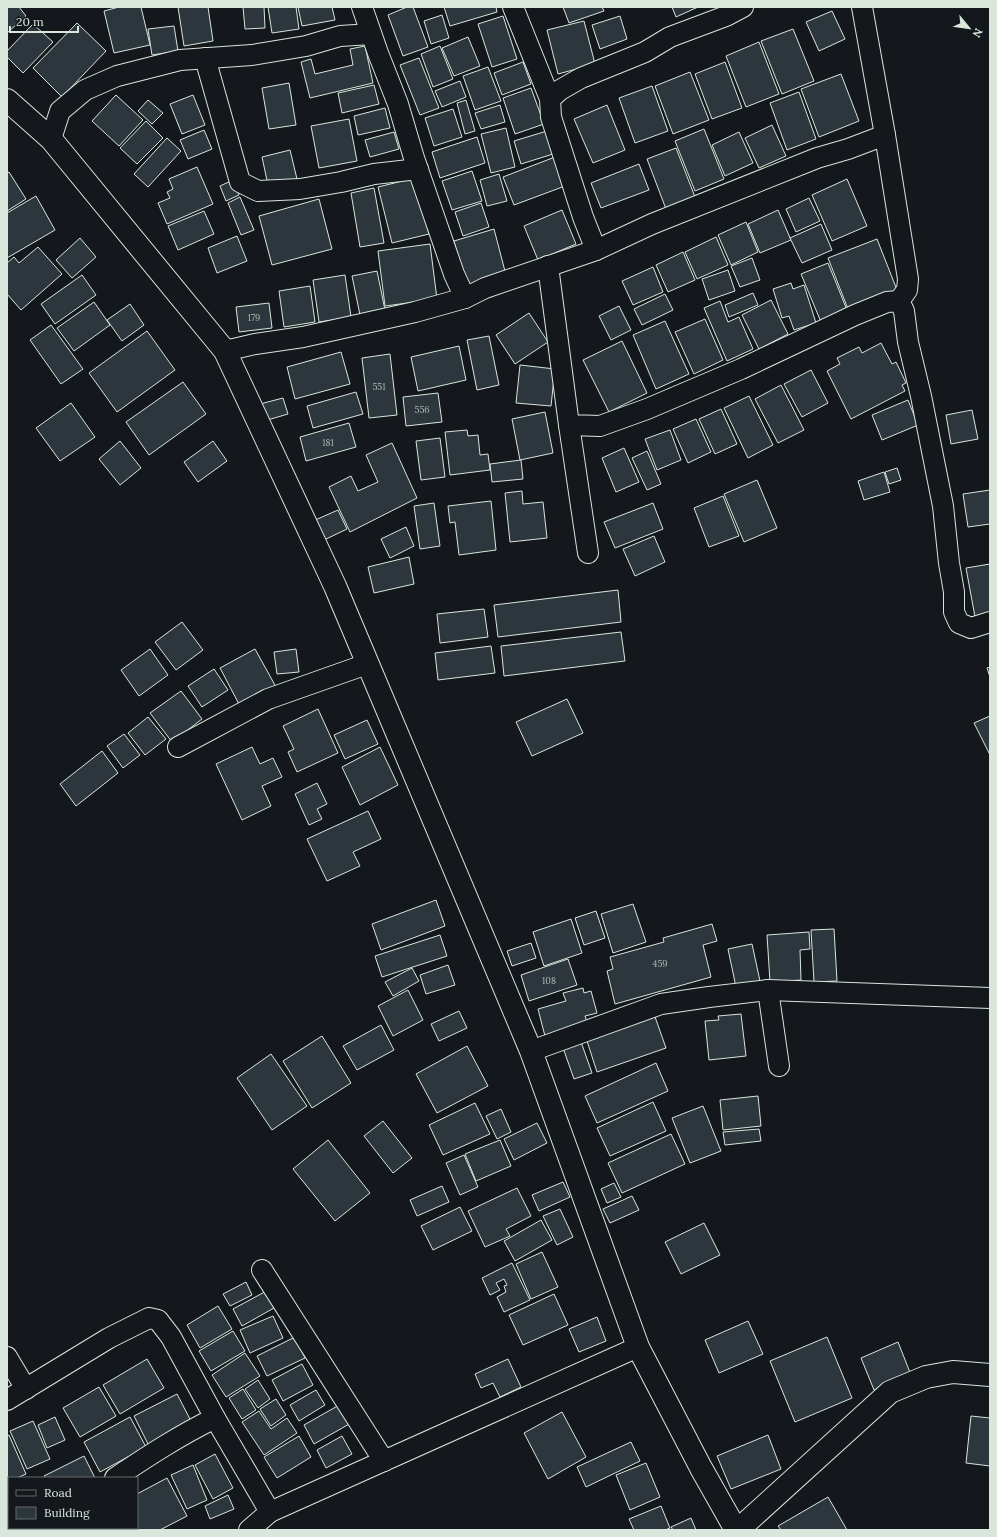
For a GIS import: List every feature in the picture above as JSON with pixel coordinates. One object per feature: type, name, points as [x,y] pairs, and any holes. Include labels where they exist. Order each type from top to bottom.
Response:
[{"type":"street","points":[[362,7],[398,104],[418,169],[454,274],[465,298]]},
{"type":"street","points":[[513,7],[550,99],[551,117],[583,217],[596,250]]},
{"type":"street","points":[[550,99],[560,90],[581,78],[645,52],[670,37],[726,16],[743,7]]},
{"type":"street","points":[[569,425],[600,426],[647,409],[741,369],[855,315],[887,302],[899,301],[907,290],[908,279],[885,135],[862,7]]},
{"type":"street","points":[[51,139],[60,111],[85,90],[117,76],[180,60],[252,55],[306,46],[340,36],[372,34]]},
{"type":"street","points":[[205,58],[240,182],[258,191],[300,189],[341,182],[374,174],[418,169]]},
{"type":"street","points":[[7,100],[51,139],[225,351],[335,586],[366,664],[531,1051],[638,1347],[701,1468],[737,1530],[890,1392],[926,1377],[953,1372],[990,1376]]},
{"type":"street","points":[[225,351],[255,344],[303,337],[416,312],[465,298],[485,288],[596,250],[652,224],[798,166],[885,135]]},
{"type":"street","points":[[548,266],[588,553]]},
{"type":"street","points":[[899,301],[904,311],[908,342],[921,396],[943,506],[949,563],[954,592],[954,612],[959,623],[971,628],[990,622]]},
{"type":"street","points":[[178,747],[268,699],[366,664]]},
{"type":"street","points":[[531,1051],[661,1004],[768,990],[990,998]]},
{"type":"street","points":[[768,990],[779,1066]]},
{"type":"street","points":[[262,1270],[384,1461]]},
{"type":"street","points":[[7,1400],[108,1338],[149,1318],[158,1320],[172,1337],[215,1418],[270,1512]]},
{"type":"street","points":[[249,1530],[270,1512],[638,1347]]},
{"type":"street","points":[[7,1357],[26,1389]]},
{"type":"street","points":[[116,1477],[148,1456],[215,1418]]},
{"type":"building","points":[[7,7],[19,7],[26,16],[7,33]]},
{"type":"building","points":[[119,7],[141,7],[150,45],[114,53],[104,11]]},
{"type":"building","points":[[178,7],[208,7],[213,41],[184,46]]},
{"type":"building","points":[[243,7],[264,7],[265,28],[245,29]]},
{"type":"building","points":[[268,7],[296,7],[299,29],[272,33]]},
{"type":"building","points":[[298,7],[332,7],[335,20],[302,26]]},
{"type":"building","points":[[407,7],[413,7],[428,47],[403,56],[388,15]]},
{"type":"building","points":[[444,7],[496,7],[497,12],[450,26]]},
{"type":"building","points":[[563,7],[602,7],[604,11],[569,23]]},
{"type":"building","points":[[672,7],[698,7],[676,17]]},
{"type":"building","points":[[832,11],[845,39],[819,51],[806,22]]},
{"type":"building","points":[[442,15],[449,38],[431,44],[424,21]]},
{"type":"building","points":[[503,16],[517,59],[492,67],[478,24]]},
{"type":"building","points":[[620,16],[627,39],[600,49],[592,25]]},
{"type":"building","points":[[584,21],[595,64],[558,74],[547,30]]},
{"type":"building","points":[[77,23],[106,51],[62,97],[33,68]]},
{"type":"building","points":[[33,24],[53,42],[23,73],[7,57],[7,51]]},
{"type":"building","points":[[174,26],[178,51],[152,55],[148,29]]},
{"type":"building","points":[[793,29],[814,81],[782,94],[761,41]]},
{"type":"building","points":[[468,37],[480,66],[454,76],[442,48]]},
{"type":"building","points":[[759,42],[779,94],[746,107],[726,56]]},
{"type":"building","points":[[365,46],[373,83],[310,98],[301,62],[311,59],[315,74],[353,65],[350,49]]},
{"type":"building","points":[[440,46],[453,79],[433,87],[421,54]]},
{"type":"building","points":[[419,58],[439,108],[420,115],[400,65]]},
{"type":"building","points":[[523,62],[531,84],[502,95],[494,73]]},
{"type":"building","points":[[725,62],[742,108],[712,119],[695,74]]},
{"type":"building","points":[[488,67],[501,101],[475,110],[463,76]]},
{"type":"building","points":[[690,72],[709,120],[673,134],[655,86]]},
{"type":"building","points":[[841,74],[859,121],[819,137],[801,89]]},
{"type":"building","points":[[460,81],[466,97],[442,107],[435,91]]},
{"type":"building","points":[[289,83],[296,125],[269,129],[262,88]]},
{"type":"building","points":[[374,85],[379,104],[342,113],[338,93]]},
{"type":"building","points":[[652,86],[668,131],[635,143],[619,98]]},
{"type":"building","points":[[531,88],[544,124],[515,134],[503,98]]},
{"type":"building","points":[[799,92],[816,139],[787,150],[770,103]]},
{"type":"building","points":[[116,95],[143,120],[119,146],[92,121]]},
{"type":"building","points":[[193,95],[205,125],[182,134],[170,104]]},
{"type":"building","points":[[148,100],[163,113],[152,124],[138,111]]},
{"type":"building","points":[[466,100],[475,131],[465,134],[457,103]]},
{"type":"building","points":[[500,105],[505,122],[481,129],[475,113]]},
{"type":"building","points":[[607,105],[625,150],[593,163],[574,119]]},
{"type":"building","points":[[385,108],[390,128],[358,135],[354,116]]},
{"type":"building","points":[[453,109],[462,137],[434,146],[425,118]]},
{"type":"building","points":[[349,119],[357,161],[319,168],[311,126]]},
{"type":"building","points":[[146,121],[163,138],[137,164],[120,148]]},
{"type":"building","points":[[772,125],[786,156],[759,168],[745,138]]},
{"type":"building","points":[[506,128],[515,167],[491,173],[481,134]]},
{"type":"building","points":[[704,129],[724,179],[695,191],[675,141]]},
{"type":"building","points":[[204,130],[212,149],[188,159],[180,140]]},
{"type":"building","points":[[547,131],[553,154],[521,164],[514,141]]},
{"type":"building","points":[[394,132],[399,149],[370,157],[365,140]]},
{"type":"building","points":[[739,132],[753,163],[725,176],[712,145]]},
{"type":"building","points":[[477,137],[485,163],[440,178],[432,152]]},
{"type":"building","points":[[167,138],[181,151],[148,187],[134,174]]},
{"type":"building","points":[[676,148],[695,197],[666,209],[647,159]]},
{"type":"building","points":[[290,150],[297,179],[268,185],[262,157]]},
{"type":"building","points":[[555,157],[565,186],[514,205],[503,177]]},
{"type":"building","points":[[639,164],[649,190],[601,208],[591,183]]},
{"type":"building","points":[[197,167],[213,204],[167,224],[158,203],[170,198],[167,192],[173,189],[169,179]]},
{"type":"building","points":[[472,171],[482,201],[452,210],[442,181]]},
{"type":"building","points":[[9,172],[26,199],[7,211],[7,173]]},
{"type":"building","points":[[499,174],[507,201],[487,206],[480,180]]},
{"type":"building","points":[[415,178],[429,234],[392,243],[378,187]]},
{"type":"building","points":[[847,179],[867,226],[832,241],[812,195]]},
{"type":"building","points":[[233,180],[239,195],[226,201],[220,186]]},
{"type":"building","points":[[374,188],[384,243],[360,247],[351,193]]},
{"type":"building","points":[[36,196],[55,230],[7,258],[7,213]]},
{"type":"building","points":[[240,197],[254,230],[241,235],[228,203]]},
{"type":"building","points":[[809,198],[820,221],[796,232],[786,209]]},
{"type":"building","points":[[319,199],[332,249],[272,265],[259,216]]},
{"type":"building","points":[[481,203],[489,227],[463,236],[455,212]]},
{"type":"building","points":[[562,210],[576,244],[538,260],[524,226]]},
{"type":"building","points":[[778,210],[791,240],[760,253],[748,224]]},
{"type":"building","points":[[204,211],[214,234],[178,250],[168,226]]},
{"type":"building","points":[[746,222],[758,252],[731,265],[718,235]]},
{"type":"building","points":[[821,224],[832,250],[802,263],[790,238]]},
{"type":"building","points":[[494,229],[506,275],[466,286],[454,241]]},
{"type":"building","points":[[237,236],[247,261],[217,273],[208,248]]},
{"type":"building","points":[[716,237],[728,265],[697,279],[685,252]]},
{"type":"building","points":[[80,238],[96,257],[72,278],[56,260]]},
{"type":"building","points":[[877,239],[897,290],[848,309],[828,258]]},
{"type":"building","points":[[430,244],[437,299],[385,306],[378,251]]},
{"type":"building","points":[[38,247],[62,274],[21,310],[7,294],[7,263],[14,257],[19,263]]},
{"type":"building","points":[[683,252],[695,280],[668,292],[656,265]]},
{"type":"building","points":[[752,258],[760,280],[740,287],[731,266]]},
{"type":"building","points":[[828,263],[847,310],[821,322],[801,274]]},
{"type":"building","points":[[653,267],[663,292],[633,305],[622,281]]},
{"type":"building","points":[[728,270],[735,291],[709,300],[702,279]]},
{"type":"building","points":[[377,271],[385,310],[360,315],[352,276]]},
{"type":"building","points":[[82,275],[96,295],[55,324],[41,304]]},
{"type":"building","points":[[345,275],[351,317],[319,322],[313,280]]},
{"type":"building","points":[[791,283],[793,289],[804,285],[816,323],[794,330],[789,316],[782,318],[773,289]]},
{"type":"building","points":[[310,286],[315,322],[284,327],[279,291]]},
{"type":"building","points":[[753,293],[758,305],[729,317],[725,305]]},
{"type":"building","points":[[665,294],[673,310],[642,325],[634,309]]},
{"type":"building","points":[[771,300],[788,334],[759,349],[742,315]]},
{"type":"building","points":[[720,301],[728,322],[739,317],[753,349],[727,361],[704,308]]},
{"type":"building","points":[[94,302],[110,325],[74,351],[57,328]]},
{"type":"building","points":[[269,303],[272,328],[239,332],[236,307]]},
{"type":"building","points":[[130,304],[144,325],[122,341],[107,320]]},
{"type":"building","points":[[619,306],[631,330],[611,340],[599,316]]},
{"type":"building","points":[[529,313],[548,342],[515,364],[496,335]]},
{"type":"building","points":[[705,319],[723,360],[694,374],[675,332]]},
{"type":"building","points":[[665,321],[689,374],[656,389],[633,335]]},
{"type":"building","points":[[51,325],[83,369],[61,384],[30,340]]},
{"type":"building","points":[[147,331],[175,370],[117,412],[89,373]]},
{"type":"building","points":[[489,336],[499,385],[477,390],[467,340]]},
{"type":"building","points":[[622,341],[647,393],[609,412],[583,360]]},
{"type":"building","points":[[881,343],[892,364],[896,362],[906,383],[902,385],[905,391],[851,419],[827,371],[840,364],[837,358],[859,347],[862,353]]},
{"type":"building","points":[[459,346],[466,380],[418,391],[411,357]]},
{"type":"building","points":[[341,352],[350,384],[295,399],[287,367]]},
{"type":"building","points":[[390,354],[397,415],[369,418],[362,358]]},
{"type":"building","points":[[520,365],[555,369],[551,406],[516,403]]},
{"type":"building","points":[[811,370],[828,403],[802,417],[784,384]]},
{"type":"building","points":[[183,382],[206,414],[149,455],[126,422]]},
{"type":"building","points":[[781,385],[804,430],[778,443],[755,399]]},
{"type":"building","points":[[356,392],[363,414],[313,428],[307,406]]},
{"type":"building","points":[[438,393],[442,422],[406,426],[403,397]]},
{"type":"building","points":[[749,396],[773,445],[748,458],[724,408]]},
{"type":"building","points":[[283,398],[288,414],[264,421],[260,404]]},
{"type":"building","points":[[908,400],[918,425],[882,440],[872,415]]},
{"type":"building","points":[[71,403],[95,437],[60,461],[36,428]]},
{"type":"building","points":[[721,409],[737,444],[715,454],[699,419]]},
{"type":"building","points":[[972,410],[978,439],[951,444],[946,415]]},
{"type":"building","points":[[545,412],[553,453],[520,460],[512,419]]},
{"type":"building","points":[[696,419],[711,452],[688,463],[673,429]]},
{"type":"building","points":[[349,423],[356,447],[306,461],[300,437]]},
{"type":"building","points":[[467,430],[468,436],[478,435],[480,455],[488,454],[490,470],[450,475],[445,432]]},
{"type":"building","points":[[670,430],[681,460],[657,470],[645,439]]},
{"type":"building","points":[[440,438],[445,477],[421,480],[416,441]]},
{"type":"building","points":[[120,441],[141,468],[120,485],[99,459]]},
{"type":"building","points":[[213,441],[227,461],[198,482],[184,462]]},
{"type":"building","points":[[392,443],[417,498],[350,532],[329,487],[351,476],[358,491],[378,482],[366,455]]},
{"type":"building","points":[[624,448],[639,482],[616,492],[602,458]]},
{"type":"building","points":[[647,451],[661,484],[647,490],[632,458]]},
{"type":"building","points":[[521,460],[523,479],[492,482],[490,464]]},
{"type":"building","points":[[897,468],[901,480],[889,484],[885,472]]},
{"type":"building","points":[[884,472],[890,492],[864,500],[858,481]]},
{"type":"building","points":[[757,480],[777,528],[744,542],[724,494]]},
{"type":"building","points":[[990,490],[990,524],[968,527],[963,494]]},
{"type":"building","points":[[522,491],[523,504],[543,502],[547,538],[510,542],[505,493]]},
{"type":"building","points":[[723,496],[739,536],[709,547],[694,508]]},
{"type":"building","points":[[491,501],[496,550],[459,555],[455,522],[450,523],[448,506]]},
{"type":"building","points":[[434,503],[440,546],[420,549],[414,506]]},
{"type":"building","points":[[653,503],[663,529],[615,548],[604,522]]},
{"type":"building","points":[[338,510],[347,529],[322,541],[313,521]]},
{"type":"building","points":[[406,527],[414,546],[390,558],[381,539]]},
{"type":"building","points":[[654,536],[665,562],[635,576],[623,549]]},
{"type":"building","points":[[409,557],[414,584],[374,593],[368,567]]},
{"type":"building","points":[[990,564],[990,614],[975,617],[966,568]]},
{"type":"building","points":[[618,590],[621,622],[498,637],[494,605]]},
{"type":"building","points":[[484,609],[488,637],[440,643],[437,614]]},
{"type":"building","points":[[182,622],[203,650],[176,670],[155,642]]},
{"type":"building","points":[[621,632],[625,661],[504,676],[501,646]]},
{"type":"building","points":[[491,646],[495,673],[438,680],[435,653]]},
{"type":"building","points":[[150,649],[168,675],[139,696],[121,670]]},
{"type":"building","points":[[255,649],[276,687],[240,706],[220,668]]},
{"type":"building","points":[[296,649],[299,672],[277,674],[274,652]]},
{"type":"building","points":[[990,667],[990,677],[987,668]]},
{"type":"building","points":[[214,669],[228,690],[202,707],[188,686]]},
{"type":"building","points":[[181,691],[202,719],[172,742],[150,713]]},
{"type":"building","points":[[567,699],[583,733],[532,756],[516,722]]},
{"type":"building","points":[[318,709],[338,753],[297,772],[288,752],[294,749],[283,726]]},
{"type":"building","points":[[990,716],[990,755],[974,723]]},
{"type":"building","points":[[148,717],[166,739],[145,755],[128,733]]},
{"type":"building","points":[[367,720],[378,744],[345,759],[334,735]]},
{"type":"building","points":[[124,734],[140,755],[123,768],[107,746]]},
{"type":"building","points":[[252,747],[260,764],[273,758],[282,777],[262,786],[271,806],[242,820],[216,764]]},
{"type":"building","points":[[380,747],[398,785],[360,805],[342,767]]},
{"type":"building","points":[[102,751],[118,773],[76,806],[60,784]]},
{"type":"building","points":[[317,783],[327,804],[317,809],[322,819],[309,825],[295,794]]},
{"type":"building","points":[[368,811],[381,839],[353,852],[360,866],[327,881],[307,839]]},
{"type":"building","points":[[436,900],[445,926],[381,950],[372,924]]},
{"type":"building","points":[[633,904],[646,942],[613,953],[601,914]]},
{"type":"building","points":[[596,911],[605,938],[584,945],[575,918]]},
{"type":"building","points":[[571,919],[582,953],[544,966],[533,932]]},
{"type":"building","points":[[712,924],[717,941],[703,945],[711,977],[615,1004],[607,971],[613,969],[610,957],[664,942],[663,938]]},
{"type":"building","points":[[834,929],[837,981],[814,982],[811,930]]},
{"type":"building","points":[[809,932],[810,949],[800,950],[801,980],[770,982],[767,935]]},
{"type":"building","points":[[440,935],[447,956],[382,977],[375,956]]},
{"type":"building","points":[[531,943],[536,958],[512,966],[507,951]]},
{"type":"building","points":[[752,944],[760,981],[736,987],[728,949]]},
{"type":"building","points":[[568,959],[577,985],[529,1001],[521,975]]},
{"type":"building","points":[[448,965],[455,985],[426,994],[420,975]]},
{"type":"building","points":[[412,968],[419,981],[393,996],[385,982]]},
{"type":"building","points":[[583,988],[584,993],[591,991],[597,1013],[585,1016],[589,1028],[546,1040],[538,1009],[566,1001],[563,993]]},
{"type":"building","points":[[408,990],[423,1020],[393,1036],[378,1006]]},
{"type":"building","points":[[459,1011],[467,1028],[439,1041],[431,1024]]},
{"type":"building","points":[[654,1014],[666,1048],[597,1072],[587,1041],[600,1037],[598,1033]]},
{"type":"building","points":[[741,1014],[746,1056],[709,1060],[705,1021],[719,1020],[718,1016]]},
{"type":"building","points":[[381,1025],[394,1050],[357,1070],[343,1046]]},
{"type":"building","points":[[322,1036],[351,1083],[312,1108],[283,1061]]},
{"type":"building","points":[[580,1039],[592,1073],[574,1079],[562,1045]]},
{"type":"building","points":[[467,1046],[488,1086],[437,1113],[416,1074]]},
{"type":"building","points":[[271,1054],[307,1106],[272,1130],[237,1078]]},
{"type":"building","points":[[656,1063],[668,1091],[597,1123],[585,1096]]},
{"type":"building","points":[[758,1096],[761,1126],[723,1130],[720,1100]]},
{"type":"building","points":[[653,1102],[666,1131],[610,1156],[597,1128]]},
{"type":"building","points":[[475,1103],[490,1134],[443,1155],[429,1125]]},
{"type":"building","points":[[703,1106],[721,1151],[690,1163],[672,1118]]},
{"type":"building","points":[[501,1109],[511,1132],[497,1139],[486,1116]]},
{"type":"building","points":[[383,1121],[412,1158],[393,1173],[364,1136]]},
{"type":"building","points":[[537,1123],[547,1143],[514,1160],[504,1139]]},
{"type":"building","points":[[759,1129],[761,1141],[725,1145],[723,1132]]},
{"type":"building","points":[[671,1134],[685,1164],[622,1193],[608,1163]]},
{"type":"building","points":[[328,1140],[370,1193],[335,1221],[293,1169]]},
{"type":"building","points":[[500,1140],[511,1166],[476,1181],[465,1154]]},
{"type":"building","points":[[464,1155],[478,1187],[460,1195],[446,1163]]},
{"type":"building","points":[[563,1182],[570,1197],[539,1211],[532,1195]]},
{"type":"building","points":[[614,1183],[621,1197],[607,1203],[601,1189]]},
{"type":"building","points":[[442,1186],[449,1202],[417,1216],[410,1200]]},
{"type":"building","points":[[517,1188],[531,1216],[506,1229],[510,1236],[485,1247],[468,1211]]},
{"type":"building","points":[[632,1196],[639,1210],[610,1223],[603,1209]]},
{"type":"building","points":[[460,1207],[472,1231],[433,1250],[421,1226]]},
{"type":"building","points":[[560,1209],[573,1237],[557,1245],[543,1216]]},
{"type":"building","points":[[541,1220],[552,1240],[515,1261],[504,1241]]},
{"type":"building","points":[[704,1223],[720,1255],[681,1274],[665,1242]]},
{"type":"building","points":[[542,1252],[558,1287],[531,1299],[516,1264]]},
{"type":"building","points":[[512,1263],[530,1300],[504,1312],[497,1297],[506,1292],[504,1286],[507,1285],[504,1279],[496,1283],[500,1290],[490,1295],[482,1278]]},
{"type":"building","points":[[246,1282],[252,1295],[230,1306],[223,1294]]},
{"type":"building","points":[[272,1288],[281,1304],[242,1326],[233,1309]]},
{"type":"building","points":[[554,1294],[568,1325],[523,1345],[509,1315]]},
{"type":"building","points":[[218,1306],[232,1329],[200,1348],[187,1325]]},
{"type":"building","points":[[273,1316],[283,1338],[250,1353],[240,1330]]},
{"type":"building","points":[[597,1317],[606,1341],[579,1352],[569,1329]]},
{"type":"building","points":[[748,1321],[763,1354],[719,1373],[705,1340]]},
{"type":"building","points":[[233,1331],[245,1351],[211,1371],[199,1351]]},
{"type":"building","points":[[295,1337],[305,1358],[267,1376],[257,1356]]},
{"type":"building","points":[[827,1337],[852,1398],[795,1422],[770,1361]]},
{"type":"building","points":[[898,1342],[911,1375],[874,1390],[861,1358]]},
{"type":"building","points":[[245,1353],[260,1376],[226,1397],[212,1375]]},
{"type":"building","points":[[147,1359],[164,1388],[120,1414],[103,1385]]},
{"type":"building","points":[[508,1359],[521,1387],[500,1397],[493,1383],[481,1388],[475,1374]]},
{"type":"building","points":[[302,1364],[313,1385],[283,1401],[272,1380]]},
{"type":"building","points":[[258,1380],[270,1399],[258,1408],[245,1389]]},
{"type":"building","points":[[99,1387],[116,1416],[80,1437],[63,1408]]},
{"type":"building","points":[[243,1389],[256,1410],[242,1419],[229,1398]]},
{"type":"building","points":[[316,1390],[325,1405],[299,1421],[290,1405]]},
{"type":"building","points":[[177,1394],[192,1423],[149,1446],[134,1416]]},
{"type":"building","points":[[276,1399],[286,1415],[271,1426],[260,1409]]},
{"type":"building","points":[[341,1404],[351,1423],[314,1444],[304,1425]]},
{"type":"building","points":[[259,1411],[271,1429],[287,1418],[297,1433],[264,1455],[242,1422]]},
{"type":"building","points":[[562,1412],[586,1457],[548,1479],[524,1433]]},
{"type":"building","points":[[971,1416],[990,1418],[990,1466],[966,1463]]},
{"type":"building","points":[[55,1417],[65,1440],[47,1448],[38,1425]]},
{"type":"building","points":[[130,1417],[146,1447],[100,1472],[84,1442]]},
{"type":"building","points":[[33,1421],[50,1459],[27,1469],[10,1431]]},
{"type":"building","points":[[9,1435],[26,1474],[19,1477],[8,1477],[7,1482],[7,1436]]},
{"type":"building","points":[[768,1435],[781,1469],[731,1489],[717,1456]]},
{"type":"building","points":[[299,1436],[311,1457],[277,1478],[264,1457]]},
{"type":"building","points":[[342,1436],[352,1454],[326,1468],[317,1450]]},
{"type":"building","points":[[631,1442],[640,1461],[586,1487],[577,1467]]},
{"type":"building","points":[[215,1454],[233,1488],[213,1499],[195,1465]]},
{"type":"building","points":[[84,1456],[94,1477],[44,1477]]},
{"type":"building","points":[[646,1463],[660,1497],[630,1510],[616,1475]]},
{"type":"building","points":[[193,1465],[207,1500],[187,1509],[171,1475]]},
{"type":"building","points":[[167,1478],[187,1516],[160,1530],[111,1530],[138,1529],[138,1493]]},
{"type":"building","points":[[228,1495],[234,1509],[210,1519],[205,1506]]},
{"type":"building","points":[[828,1497],[847,1530],[781,1530],[778,1526]]},
{"type":"building","points":[[661,1506],[670,1528],[665,1530],[634,1530],[629,1519]]},
{"type":"building","points":[[691,1518],[696,1530],[673,1530],[671,1527]]},
{"type":"building","points":[[102,1529],[103,1530],[64,1530]]}]
